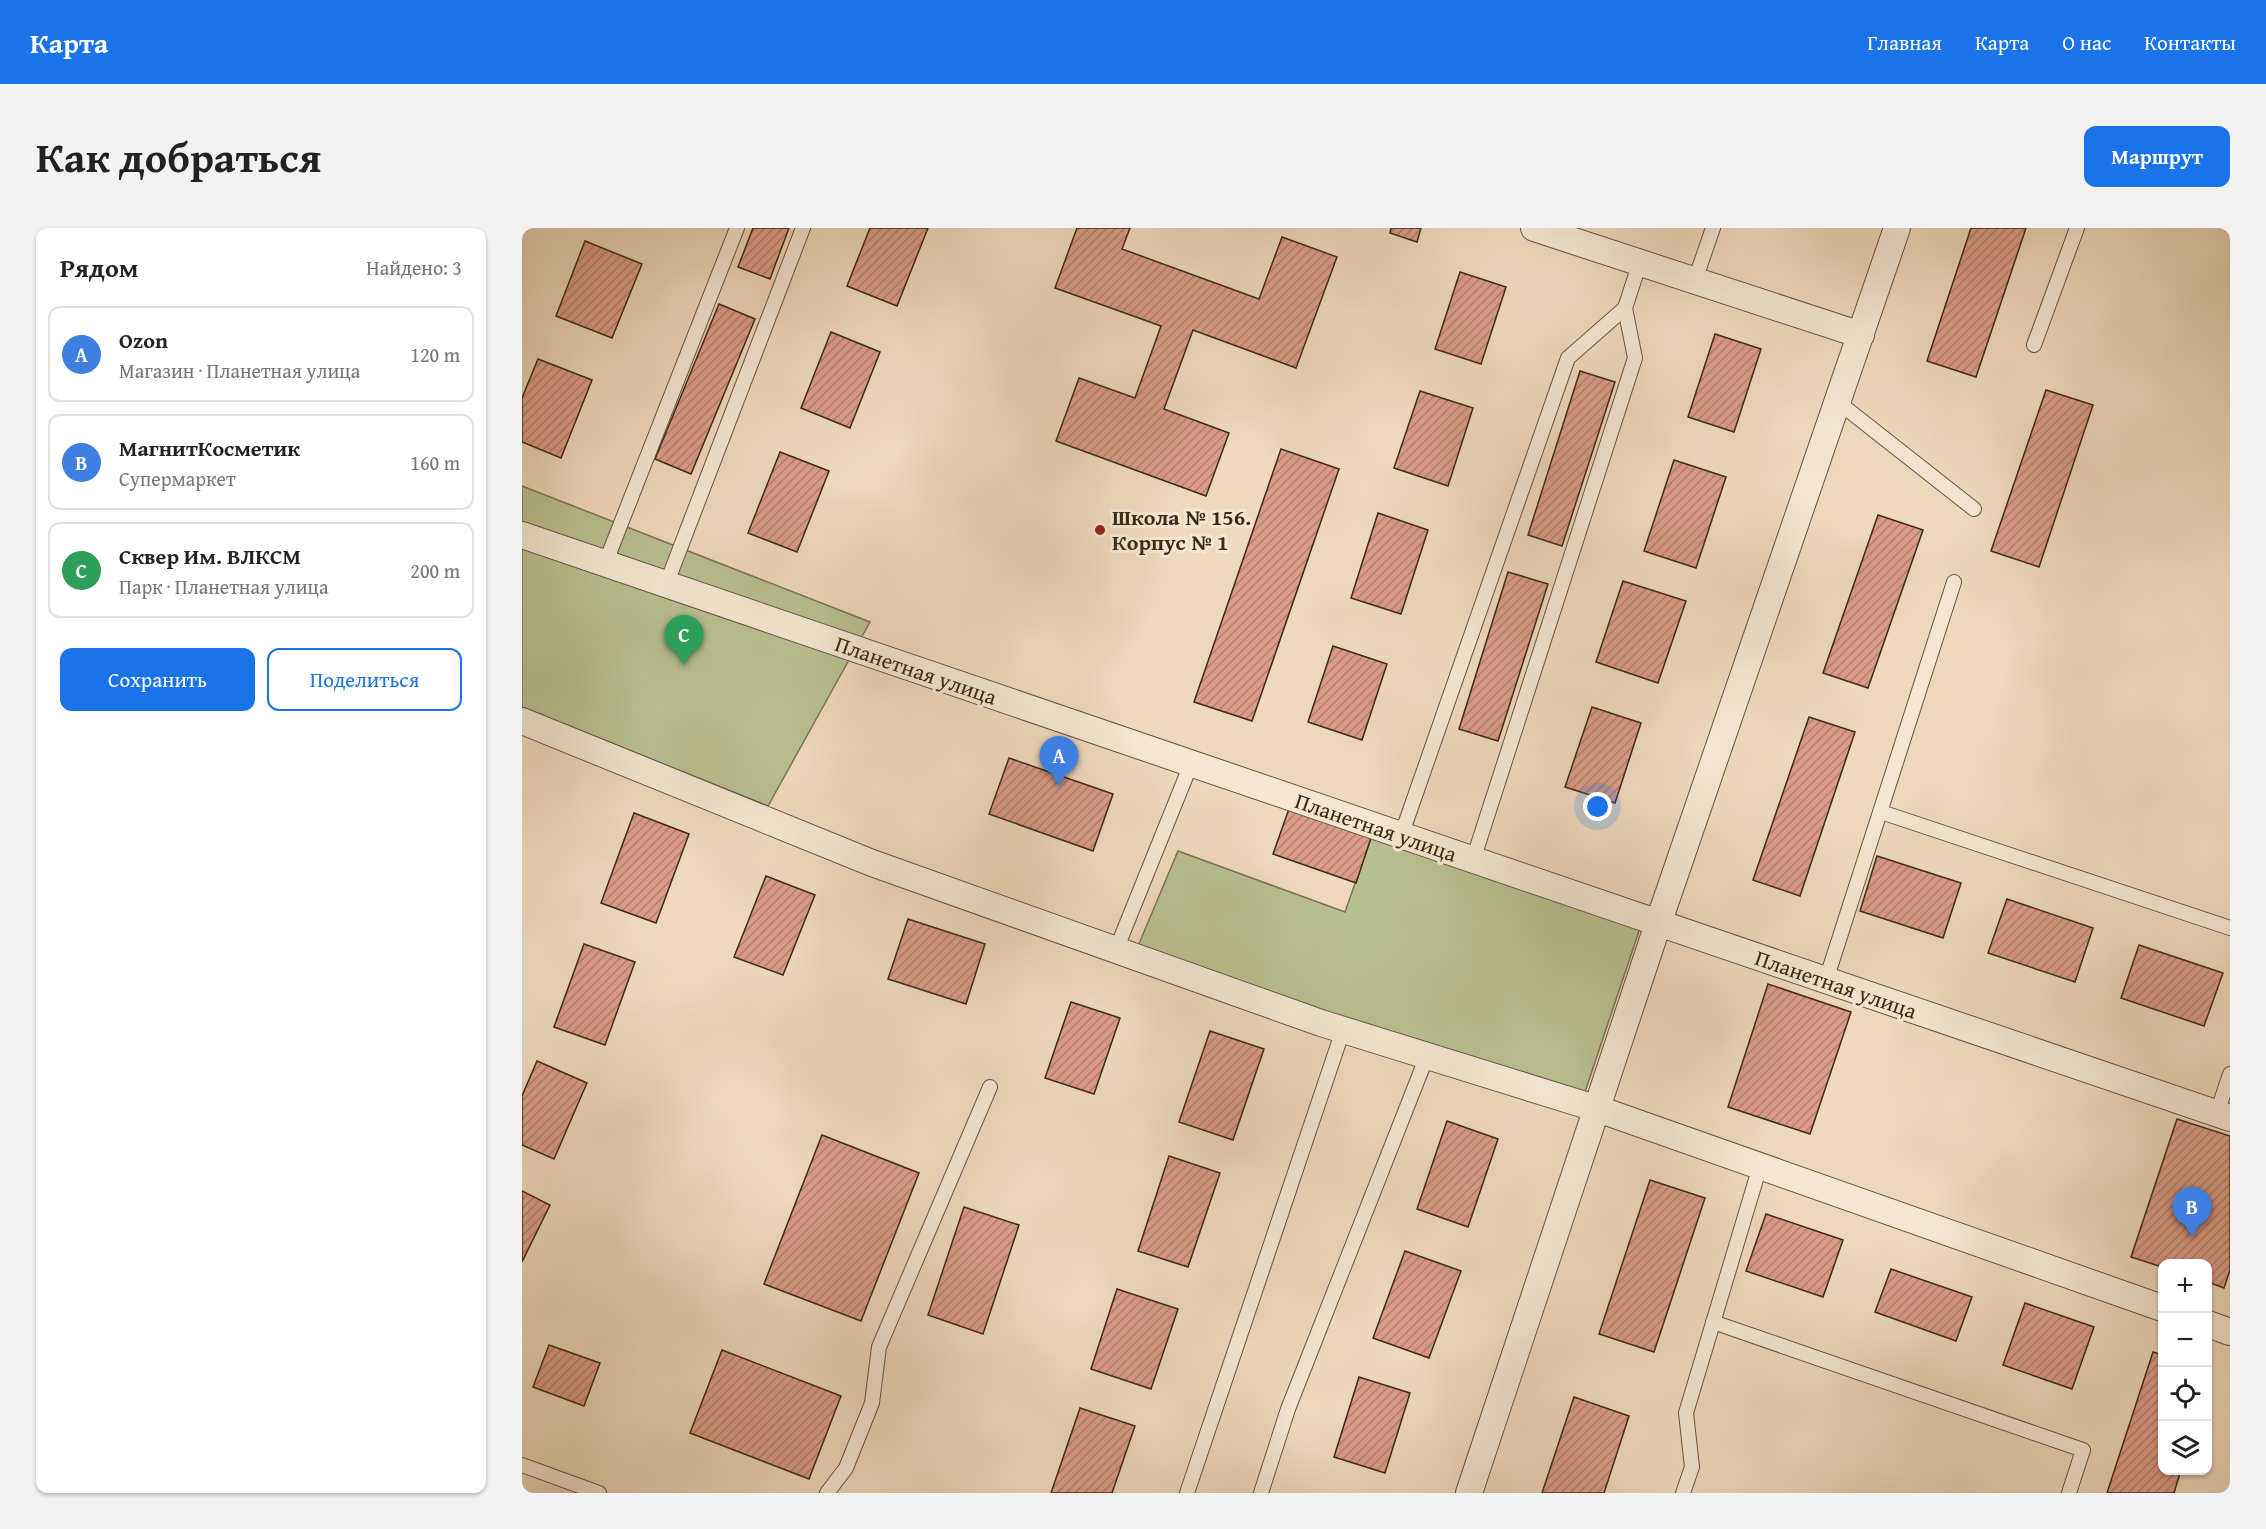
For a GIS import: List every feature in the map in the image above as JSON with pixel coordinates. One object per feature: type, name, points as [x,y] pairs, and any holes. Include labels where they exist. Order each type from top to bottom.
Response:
[{"type":"street","points":[[1534,228],[1861,335]]},
{"type":"street","points":[[1469,1493],[1659,924],[1898,228]]},
{"type":"street","name":"Планетная улица","points":[[522,535],[2224,1115]]},
{"type":"street","points":[[522,721],[872,863],[1343,1030],[1598,1109],[2158,1306]]},
{"type":"street","points":[[2212,1325],[2230,1332]]},
{"type":"lane","points":[[606,564],[736,228]]},
{"type":"lane","points":[[666,585],[802,228]]},
{"type":"lane","points":[[1695,280],[1713,228]]},
{"type":"lane","points":[[2034,345],[2077,228]]},
{"type":"lane","points":[[1473,860],[1635,358],[1625,308],[1640,262]]},
{"type":"lane","points":[[1401,836],[1568,358],[1625,308]]},
{"type":"lane","points":[[1838,402],[1974,508]]},
{"type":"lane","points":[[1826,980],[1954,582]]},
{"type":"lane","points":[[1116,950],[1191,764]]},
{"type":"lane","points":[[1881,812],[2230,928]]},
{"type":"lane","points":[[1187,1493],[1343,1030]]},
{"type":"lane","points":[[1260,1493],[1288,1409],[1427,1056]]},
{"type":"lane","points":[[2224,1115],[2230,1074]]},
{"type":"lane","points":[[827,1493],[846,1468],[855,1447],[872,1403],[879,1347],[990,1087]]},
{"type":"lane","points":[[1683,1493],[1692,1467],[1686,1413],[1760,1166]]},
{"type":"lane","points":[[1713,1322],[2083,1450],[2069,1493]]},
{"type":"lane","points":[[522,1465],[599,1493]]},
{"type":"green space","points":[[522,486],[870,622],[768,806],[522,707]]},
{"type":"green space","points":[[1372,835],[1640,928],[1585,1092],[1312,1007],[1138,946],[1178,851],[1345,912]]},
{"type":"building","points":[[753,228],[789,228],[770,279],[738,267]]},
{"type":"building","points":[[870,228],[928,228],[897,306],[847,286]]},
{"type":"building","points":[[1077,228],[1130,228],[1122,249],[1259,299],[1282,237],[1337,257],[1296,368],[1193,330],[1164,409],[1229,433],[1206,496],[1056,441],[1079,378],[1135,398],[1161,326],[1055,288]]},
{"type":"building","points":[[1391,228],[1421,228],[1417,242],[1390,233]]},
{"type":"building","points":[[1971,228],[2026,228],[1976,377],[1927,361]]},
{"type":"building","points":[[585,241],[642,264],[612,338],[556,316]]},
{"type":"building","points":[[1460,272],[1506,287],[1481,364],[1435,349]]},
{"type":"building","points":[[719,304],[755,319],[691,474],[655,459]]},
{"type":"building","points":[[831,332],[880,352],[850,428],[801,408]]},
{"type":"building","points":[[1715,334],[1761,349],[1734,432],[1688,417]]},
{"type":"building","points":[[538,359],[592,380],[561,458],[522,442],[522,398]]},
{"type":"building","points":[[1580,371],[1615,382],[1562,546],[1528,535]]},
{"type":"building","points":[[2046,390],[2093,405],[2039,567],[1991,551]]},
{"type":"building","points":[[1420,391],[1473,408],[1448,486],[1394,468]]},
{"type":"building","points":[[1281,449],[1339,469],[1252,721],[1194,702]]},
{"type":"building","points":[[780,452],[829,471],[797,552],[748,533]]},
{"type":"building","points":[[1674,460],[1726,477],[1696,568],[1644,551]]},
{"type":"building","points":[[1378,513],[1428,530],[1401,614],[1351,598]]},
{"type":"building","points":[[1878,515],[1923,530],[1868,688],[1823,673]]},
{"type":"building","points":[[1508,572],[1548,584],[1498,741],[1459,729]]},
{"type":"building","points":[[1623,581],[1686,601],[1658,683],[1596,662]]},
{"type":"building","points":[[1333,646],[1387,664],[1362,740],[1308,722]]},
{"type":"building","points":[[1592,707],[1641,723],[1615,803],[1565,787]]},
{"type":"building","points":[[1809,717],[1855,732],[1800,896],[1753,880]]},
{"type":"building","points":[[1009,758],[1113,794],[1093,851],[989,814]]},
{"type":"building","points":[[1290,806],[1372,835],[1356,883],[1273,854]]},
{"type":"building","points":[[634,813],[689,834],[656,923],[601,903]]},
{"type":"building","points":[[1877,856],[1961,883],[1943,938],[1860,911]]},
{"type":"building","points":[[766,876],[815,895],[783,975],[734,957]]},
{"type":"building","points":[[2007,899],[2093,928],[2075,982],[1988,953]]},
{"type":"building","points":[[908,919],[985,944],[966,1004],[888,979]]},
{"type":"building","points":[[584,944],[635,962],[605,1045],[554,1027]]},
{"type":"building","points":[[2139,945],[2223,973],[2204,1026],[2121,998]]},
{"type":"building","points":[[1768,984],[1851,1012],[1810,1134],[1728,1107]]},
{"type":"building","points":[[1071,1002],[1120,1018],[1094,1094],[1045,1078]]},
{"type":"building","points":[[1210,1031],[1264,1049],[1233,1140],[1179,1122]]},
{"type":"building","points":[[537,1061],[587,1083],[554,1159],[522,1145],[522,1096]]},
{"type":"building","points":[[2177,1119],[2230,1136],[2230,1270],[2224,1288],[2212,1284],[2212,1259],[2158,1259],[2158,1266],[2131,1257]]},
{"type":"building","points":[[1447,1121],[1498,1139],[1468,1227],[1417,1209]]},
{"type":"building","points":[[822,1135],[919,1173],[861,1321],[764,1284]]},
{"type":"building","points":[[1169,1156],[1220,1173],[1188,1267],[1138,1251]]},
{"type":"building","points":[[1650,1180],[1705,1198],[1654,1352],[1599,1334]]},
{"type":"building","points":[[522,1191],[550,1205],[522,1262]]},
{"type":"building","points":[[964,1207],[1019,1225],[983,1334],[928,1315]]},
{"type":"building","points":[[1766,1214],[1843,1240],[1823,1297],[1746,1271]]},
{"type":"building","points":[[1405,1251],[1461,1271],[1429,1358],[1373,1338]]},
{"type":"building","points":[[1891,1269],[1972,1297],[1956,1341],[1875,1312]]},
{"type":"building","points":[[1117,1289],[1178,1309],[1151,1389],[1091,1369]]},
{"type":"building","points":[[2025,1303],[2094,1327],[2072,1389],[2003,1365]]},
{"type":"building","points":[[549,1345],[600,1363],[584,1406],[533,1387]]},
{"type":"building","points":[[722,1350],[841,1396],[809,1479],[690,1433]]},
{"type":"building","points":[[2153,1352],[2158,1354],[2158,1475],[2179,1475],[2174,1493],[2107,1493]]},
{"type":"building","points":[[1359,1377],[1410,1393],[1385,1473],[1334,1457]]},
{"type":"building","points":[[1574,1397],[1629,1416],[1604,1493],[1542,1493]]},
{"type":"building","points":[[1080,1408],[1135,1426],[1112,1493],[1051,1493]]},
{"type":"place","name":"Школа № 156. Корпус № 1","points":[[1100,530]]},
{"type":"place","name":"Сквер Им. ВЛКСМ","points":[[684,665]]},
{"type":"place","name":"Ozon","points":[[1059,786]]},
{"type":"place","name":"МагнитКосметик","points":[[2192,1237]]}]
